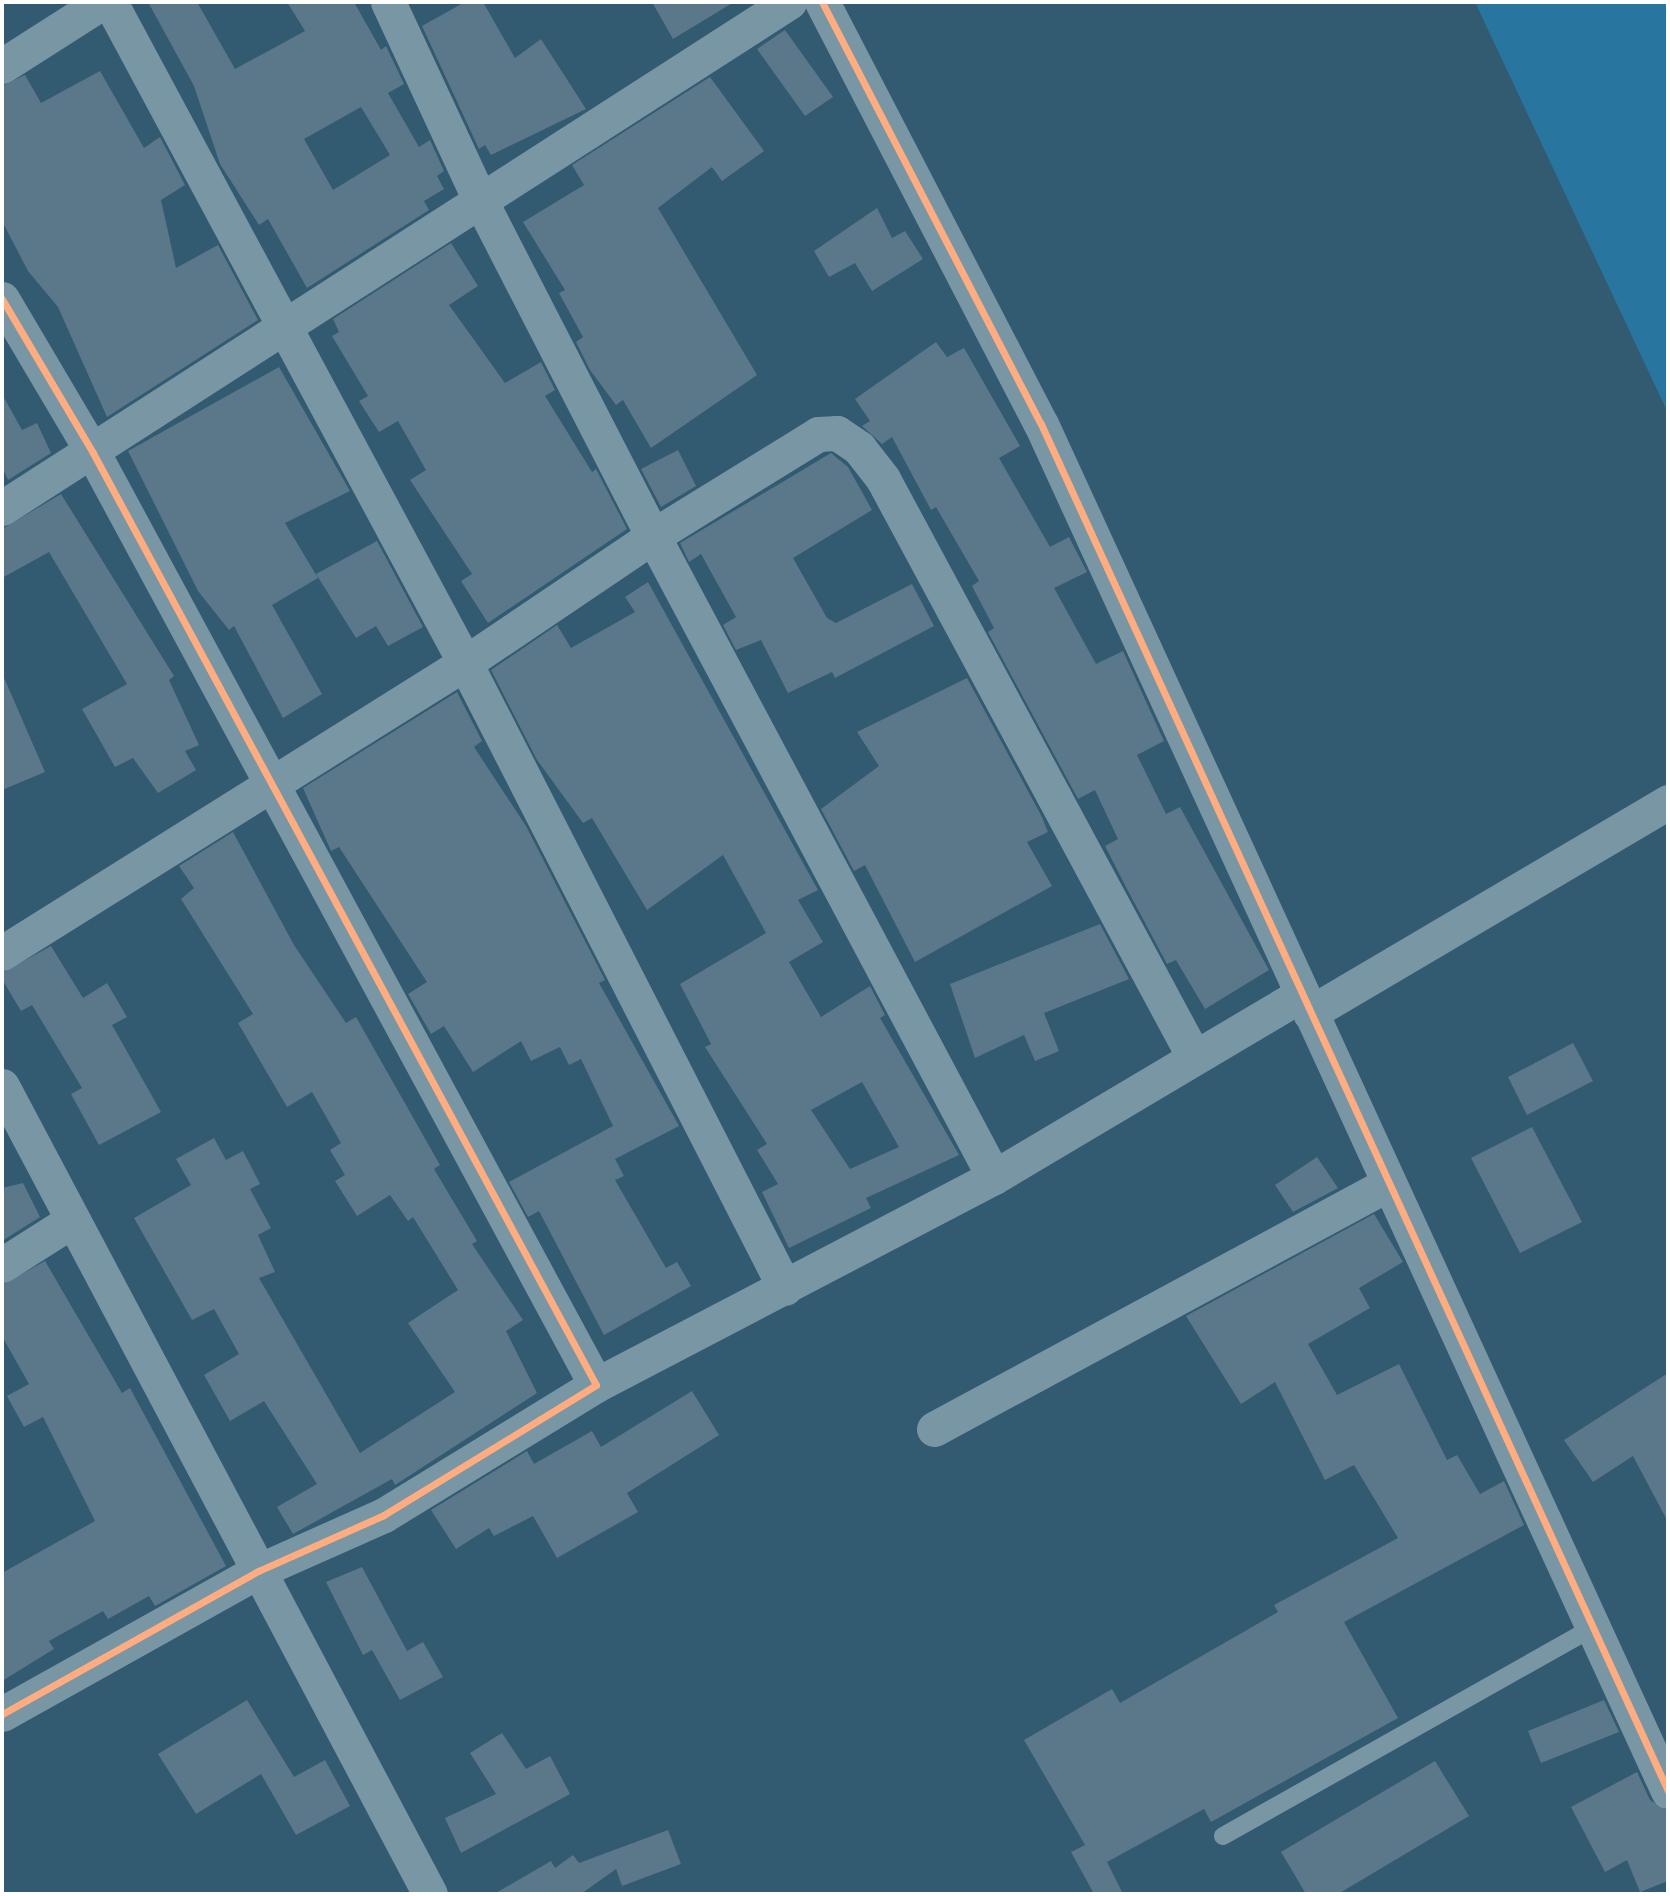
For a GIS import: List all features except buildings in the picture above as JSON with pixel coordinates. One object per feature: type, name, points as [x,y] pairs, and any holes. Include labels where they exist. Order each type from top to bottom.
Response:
[{"type":"street","points":[[2,66],[102,2]]},
{"type":"street","points":[[110,2],[287,327],[465,663],[785,1288]]},
{"type":"street","points":[[388,2],[480,200],[653,536],[994,1177]]},
{"type":"street","points":[[2,508],[93,453],[789,2]]},
{"type":"street","points":[[822,2],[1041,424],[1386,1185],[1668,1791]]},
{"type":"street","points":[[2,299],[93,453],[596,1385]]},
{"type":"street","points":[[2,953],[269,783],[465,663],[653,536],[818,434],[837,433],[859,447],[883,479],[1192,1053]]},
{"type":"street","points":[[2,1714],[258,1571],[384,1516],[596,1385],[994,1177],[1192,1053],[1305,1004],[1668,803]]},
{"type":"street","points":[[2,1086],[71,1221],[430,1894]]},
{"type":"street","points":[[934,1429],[1386,1185]]},
{"type":"street","points":[[2,1265],[71,1221]]},
{"type":"lane","points":[[1223,1836],[1592,1628]]},
{"type":"shaded area","points":[[1475,2],[1668,2],[1668,413]]},
{"type":"cycle path","points":[[822,2],[1041,424],[1668,1791]]},
{"type":"cycle path","points":[[2,299],[93,453],[596,1385],[384,1515],[258,1571],[2,1714]]}]
